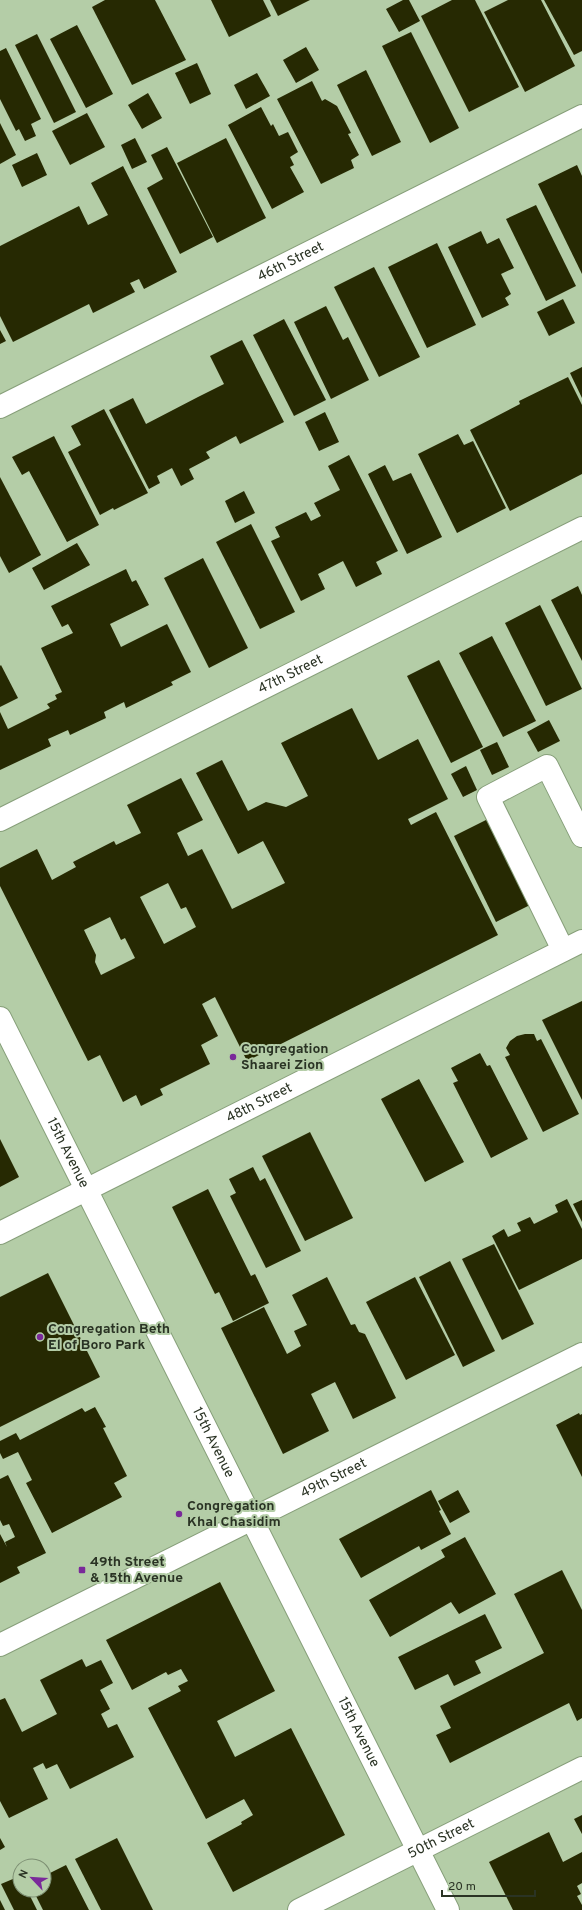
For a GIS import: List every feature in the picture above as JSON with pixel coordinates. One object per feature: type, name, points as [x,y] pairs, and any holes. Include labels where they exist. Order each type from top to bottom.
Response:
[{"type":"street","name":"46th Street","points":[[0,407],[582,116]]},
{"type":"street","name":"47th Street","points":[[0,820],[582,528]]},
{"type":"street","points":[[573,945],[488,797],[547,766],[582,836]]},
{"type":"street","name":"48th Street","points":[[0,1233],[573,945]]},
{"type":"street","name":"15th Avenue","points":[[0,1018],[448,1910]]},
{"type":"street","name":"49th Street","points":[[0,1645],[582,1354]]},
{"type":"street","name":"50th Street","points":[[299,1910],[582,1768]]},
{"type":"building","points":[[105,0],[155,0],[186,60],[132,85],[92,7]]},
{"type":"building","points":[[211,0],[263,0],[271,16],[229,37]]},
{"type":"building","points":[[270,0],[310,0],[278,16]]},
{"type":"building","points":[[403,0],[409,0],[420,21],[399,32],[386,9]]},
{"type":"building","points":[[452,0],[475,0],[519,87],[469,112],[421,16]]},
{"type":"building","points":[[508,0],[541,0],[575,66],[525,92],[484,12]]},
{"type":"building","points":[[544,0],[582,0],[582,51],[574,55]]},
{"type":"building","points":[[77,25],[113,94],[86,108],[50,39]]},
{"type":"building","points":[[411,32],[459,128],[430,143],[382,46]]},
{"type":"building","points":[[37,34],[76,112],[54,123],[15,45]]},
{"type":"building","points":[[306,47],[319,70],[296,83],[283,60]]},
{"type":"building","points":[[6,48],[41,119],[31,124],[36,136],[25,141],[19,129],[16,131],[0,99],[0,51]]},
{"type":"building","points":[[197,63],[211,94],[190,104],[175,73]]},
{"type":"building","points":[[366,70],[401,142],[372,156],[337,85]]},
{"type":"building","points":[[257,73],[270,96],[246,109],[234,85]]},
{"type":"building","points":[[312,81],[322,101],[325,99],[337,106],[351,133],[348,134],[359,155],[351,160],[354,168],[321,184],[277,99]]},
{"type":"building","points":[[148,93],[162,118],[142,129],[128,105]]},
{"type":"building","points":[[261,107],[271,126],[273,124],[279,136],[288,132],[298,152],[290,157],[294,165],[290,167],[304,192],[272,209],[228,125]]},
{"type":"building","points":[[87,113],[105,147],[70,165],[52,131]]},
{"type":"building","points":[[0,123],[16,155],[0,164]]},
{"type":"building","points":[[135,138],[147,162],[132,169],[121,145]]},
{"type":"building","points":[[226,138],[266,218],[217,243],[177,163]]},
{"type":"building","points":[[167,147],[213,237],[180,254],[147,188],[163,179],[151,155]]},
{"type":"building","points":[[37,153],[47,175],[22,187],[12,165]]},
{"type":"building","points":[[577,165],[582,176],[582,274],[538,184]]},
{"type":"building","points":[[123,166],[177,272],[144,289],[139,279],[130,283],[135,292],[93,313],[89,304],[13,342],[0,316],[0,246],[79,206],[88,225],[108,215],[91,183]]},
{"type":"building","points":[[536,205],[576,286],[546,301],[506,219]]},
{"type":"building","points":[[481,231],[487,244],[499,238],[514,268],[501,274],[511,294],[505,298],[509,305],[482,318],[448,247]]},
{"type":"building","points":[[437,243],[476,325],[427,348],[388,267]]},
{"type":"building","points":[[374,267],[420,357],[379,377],[334,287]]},
{"type":"building","points":[[563,299],[575,323],[549,336],[537,312]]},
{"type":"building","points":[[326,306],[343,340],[348,337],[369,380],[331,399],[294,322]]},
{"type":"building","points":[[284,319],[326,400],[294,416],[253,335]]},
{"type":"building","points":[[0,330],[6,341],[0,344]]},
{"type":"building","points":[[242,340],[284,422],[240,444],[236,436],[206,452],[210,458],[189,469],[194,479],[181,486],[172,468],[157,476],[160,483],[149,489],[109,410],[133,398],[146,424],[224,384],[210,356]]},
{"type":"building","points":[[582,367],[582,398],[570,373]]},
{"type":"building","points":[[568,377],[582,405],[582,474],[510,511],[470,430],[520,404],[519,401]]},
{"type":"building","points":[[104,409],[148,493],[114,510],[113,508],[100,515],[68,452],[81,445],[71,426]]},
{"type":"building","points":[[325,412],[339,442],[319,451],[305,422]]},
{"type":"building","points":[[458,434],[464,445],[473,441],[506,508],[457,533],[418,454]]},
{"type":"building","points":[[54,436],[99,525],[67,542],[29,471],[22,475],[12,457]]},
{"type":"building","points":[[349,455],[398,551],[376,562],[382,574],[356,587],[343,561],[318,574],[325,589],[301,601],[271,541],[280,537],[275,527],[306,512],[311,521],[321,516],[314,503],[340,490],[328,466]]},
{"type":"building","points":[[385,465],[393,481],[411,473],[442,537],[407,554],[368,474]]},
{"type":"building","points":[[0,477],[41,555],[9,573],[0,556]]},
{"type":"building","points":[[244,491],[255,513],[235,523],[225,501]]},
{"type":"building","points":[[251,524],[295,612],[260,629],[216,542]]},
{"type":"building","points":[[77,543],[90,565],[44,590],[32,568]]},
{"type":"building","points":[[203,558],[248,648],[209,668],[164,578]]},
{"type":"building","points":[[126,569],[132,582],[136,580],[149,605],[110,624],[121,647],[167,624],[191,672],[171,682],[173,685],[126,708],[124,702],[104,712],[106,718],[70,735],[68,730],[48,739],[51,746],[0,770],[0,712],[8,729],[50,708],[47,704],[57,699],[55,695],[62,692],[41,648],[73,633],[68,624],[62,627],[51,606]]},
{"type":"building","points":[[578,586],[582,595],[582,661],[551,600]]},
{"type":"building","points":[[540,605],[582,689],[546,706],[505,623]]},
{"type":"building","points":[[492,636],[536,721],[503,737],[459,653]]},
{"type":"building","points":[[439,660],[483,747],[451,763],[407,676]]},
{"type":"building","points":[[1,665],[18,698],[0,707],[0,666]]},
{"type":"building","points":[[352,708],[378,760],[418,739],[448,799],[408,819],[411,825],[436,812],[498,935],[247,1061],[215,997],[202,1004],[218,1036],[201,1045],[210,1064],[160,1089],[163,1095],[141,1106],[136,1095],[123,1102],[100,1055],[88,1061],[0,886],[0,868],[37,849],[52,880],[76,867],[73,862],[114,841],[116,845],[141,833],[127,805],[181,778],[203,820],[177,833],[188,856],[202,849],[232,909],[285,883],[263,841],[238,854],[196,773],[222,760],[248,811],[266,802],[286,807],[308,796],[281,743]],"holes":[[[168,883],[181,909],[186,907],[196,927],[164,944],[140,897]],[[110,917],[121,940],[125,938],[135,958],[101,975],[95,962],[96,955],[84,930]]]},
{"type":"building","points":[[549,720],[560,741],[538,752],[527,732]]},
{"type":"building","points":[[497,742],[509,767],[492,775],[480,750]]},
{"type":"building","points":[[466,766],[477,790],[463,797],[451,774]]},
{"type":"building","points":[[488,819],[530,905],[496,922],[454,836]]},
{"type":"building","points":[[582,1001],[582,1100],[542,1020]]},
{"type":"building","points":[[534,1034],[537,1041],[541,1039],[579,1114],[543,1132],[505,1057],[510,1055],[506,1048],[510,1041],[517,1036]]},
{"type":"building","points":[[480,1053],[487,1066],[490,1065],[528,1139],[491,1158],[453,1083],[458,1081],[451,1068]]},
{"type":"building","points":[[419,1079],[464,1162],[425,1182],[381,1099]]},
{"type":"building","points":[[310,1132],[353,1218],[305,1241],[262,1156]]},
{"type":"building","points":[[0,1139],[19,1177],[0,1187]]},
{"type":"building","points":[[253,1167],[260,1181],[265,1178],[301,1251],[266,1268],[230,1196],[236,1193],[229,1179]]},
{"type":"building","points":[[208,1189],[251,1276],[255,1274],[269,1303],[233,1321],[219,1292],[215,1294],[172,1207]]},
{"type":"building","points":[[567,1199],[582,1229],[582,1259],[519,1290],[492,1236],[504,1229],[508,1237],[521,1231],[517,1223],[530,1217],[534,1224],[558,1212],[555,1205]]},
{"type":"building","points":[[582,1200],[582,1222],[573,1204]]},
{"type":"building","points":[[494,1244],[534,1324],[502,1340],[462,1259]]},
{"type":"building","points":[[450,1261],[495,1351],[463,1367],[419,1277]]},
{"type":"building","name":"Congregation Beth El of Boro Park","points":[[48,1273],[100,1377],[0,1427],[0,1297]]},
{"type":"building","points":[[327,1277],[351,1325],[355,1324],[359,1332],[365,1334],[396,1398],[353,1419],[335,1382],[311,1394],[329,1431],[283,1454],[221,1328],[264,1307],[287,1354],[301,1346],[294,1331],[307,1325],[292,1295]]},
{"type":"building","points":[[415,1277],[455,1355],[406,1380],[366,1302]]},
{"type":"building","points":[[95,1407],[106,1427],[103,1428],[127,1476],[114,1483],[122,1497],[52,1533],[26,1483],[32,1480],[18,1452],[3,1459],[0,1453],[0,1441],[16,1433],[20,1440],[82,1408],[85,1412]]},
{"type":"building","points":[[579,1413],[580,1415],[582,1414],[582,1477],[556,1425]]},
{"type":"building","points":[[8,1475],[46,1553],[17,1567],[20,1573],[0,1583],[0,1534],[7,1547],[5,1542],[15,1537],[9,1524],[3,1526],[0,1520],[0,1479]]},
{"type":"building","points":[[431,1490],[441,1510],[439,1511],[451,1534],[421,1550],[419,1546],[361,1578],[339,1539]]},
{"type":"building","points":[[458,1490],[470,1512],[450,1523],[438,1501]]},
{"type":"building","points":[[465,1537],[496,1594],[459,1614],[451,1602],[390,1637],[369,1600],[445,1557],[441,1550]]},
{"type":"building","points":[[562,1570],[582,1610],[582,1718],[577,1721],[569,1703],[450,1763],[436,1735],[451,1728],[440,1706],[544,1653],[514,1594]]},
{"type":"building","points":[[220,1582],[275,1691],[217,1721],[235,1757],[291,1728],[345,1835],[233,1892],[207,1843],[242,1824],[241,1822],[253,1815],[244,1799],[206,1819],[148,1708],[181,1691],[178,1686],[188,1681],[181,1669],[168,1675],[166,1672],[132,1690],[106,1640]]},
{"type":"building","points":[[485,1614],[502,1648],[475,1661],[481,1673],[454,1686],[448,1674],[415,1690],[398,1657]]},
{"type":"building","points":[[82,1659],[86,1667],[101,1660],[113,1683],[100,1690],[110,1709],[101,1714],[108,1728],[117,1724],[134,1757],[70,1789],[57,1764],[46,1769],[43,1763],[33,1768],[48,1799],[9,1818],[0,1801],[0,1700],[5,1698],[22,1732],[57,1714],[40,1680]]},
{"type":"building","points":[[582,1815],[582,1834],[574,1819]]},
{"type":"building","points":[[549,1832],[563,1862],[582,1852],[582,1883],[577,1886],[581,1894],[577,1896],[582,1905],[582,1910],[513,1910],[489,1862]]},
{"type":"building","points":[[0,1838],[5,1847],[0,1850]]},
{"type":"building","points":[[117,1838],[153,1910],[101,1910],[75,1859]]},
{"type":"building","points":[[66,1865],[89,1910],[43,1910],[37,1898],[52,1898],[52,1872]]},
{"type":"building","points":[[12,1879],[12,1898],[31,1898],[37,1910],[14,1910],[1,1884]]},
{"type":"building","points":[[0,1900],[5,1910],[0,1910]]},
{"type":"place","name":"Congregation Shaarei Zion","points":[[233,1057]]},
{"type":"place","name":"Congregation Beth El of Boro Park","points":[[40,1337]]},
{"type":"place","name":"Congregation Khal Chasidim","points":[[179,1514]]},
{"type":"place","name":"49th Street & 15th Avenue","points":[[82,1570]]}]
